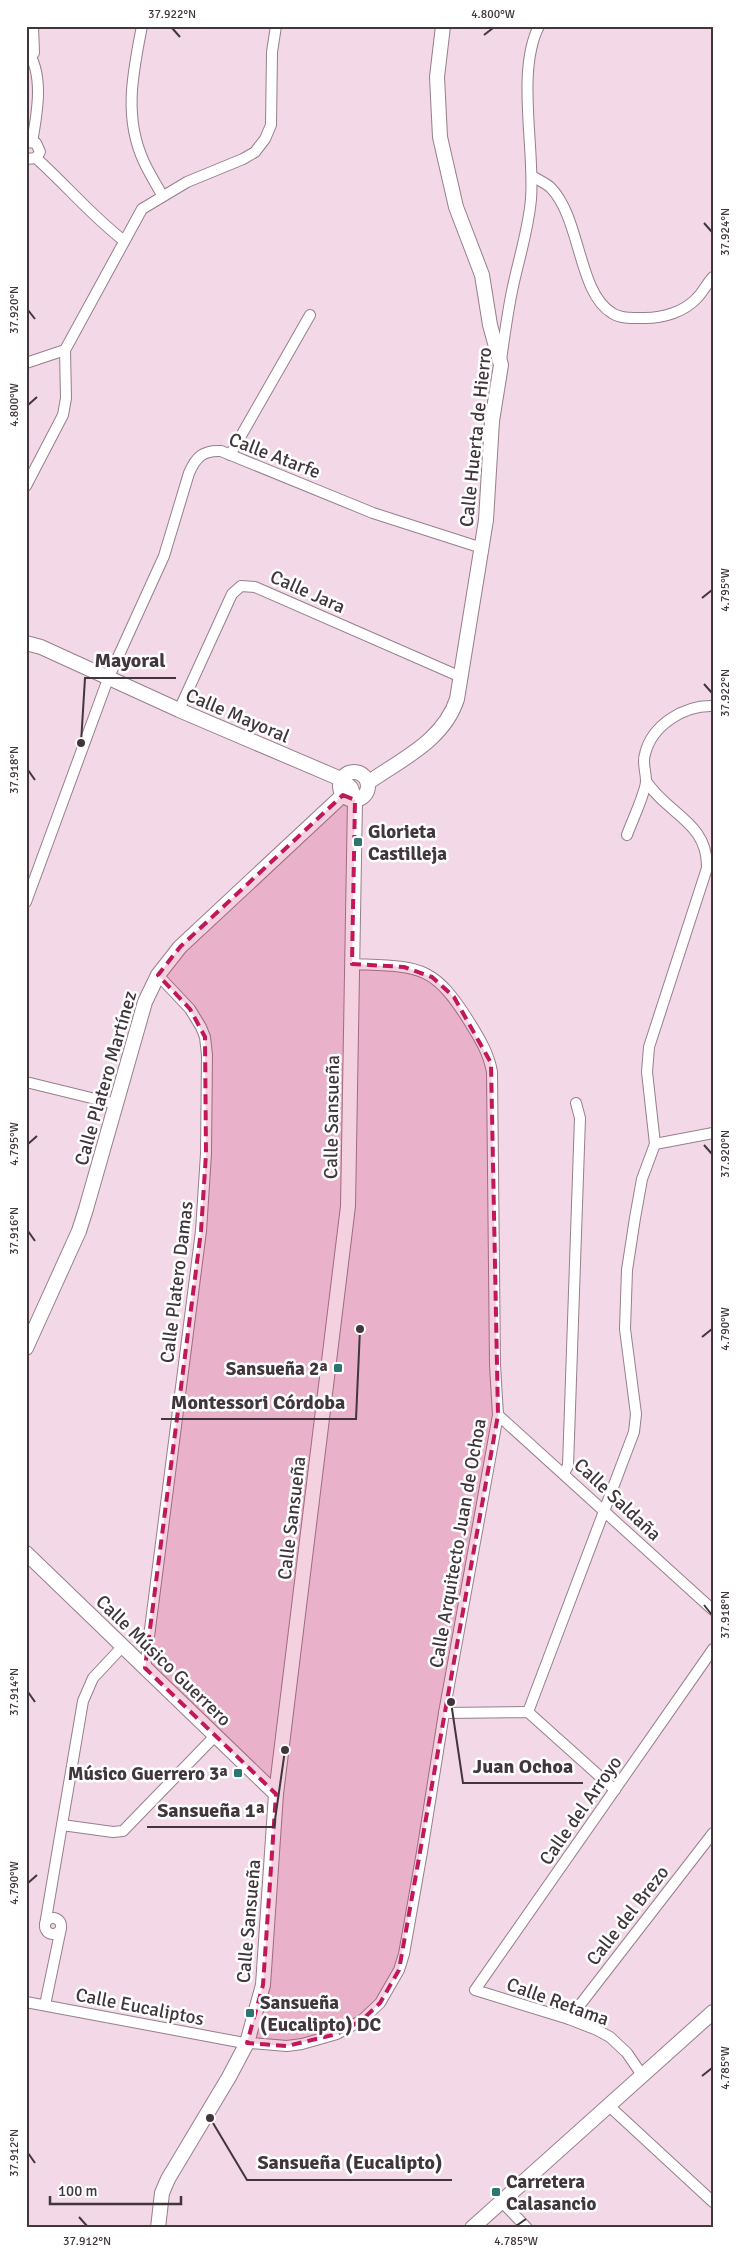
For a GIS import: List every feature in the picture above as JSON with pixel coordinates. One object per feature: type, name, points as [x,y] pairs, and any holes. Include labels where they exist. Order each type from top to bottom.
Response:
[{"type":"street","points":[[142,26],[132,80],[131,108],[138,146],[144,163],[162,195]]},
{"type":"street","points":[[26,486],[63,415],[66,398],[65,350],[142,209],[162,195],[187,182],[243,159],[255,152],[265,138],[271,125],[272,52],[276,26]]},
{"type":"street","points":[[443,26],[437,77],[440,137],[456,207],[482,275],[490,325],[501,365]]},
{"type":"street","name":"Calle Huerta de Hierro","points":[[369,782],[427,742],[445,725],[453,712],[461,677],[482,548],[492,420],[511,296],[528,225],[532,176],[528,68],[533,41],[540,26]]},
{"type":"street","points":[[31,32],[34,53],[29,53],[37,80],[29,142],[40,149],[31,159],[69,188],[105,226],[124,240]]},
{"type":"street","points":[[532,176],[550,186],[562,201],[570,220],[588,280],[599,301],[611,313],[626,318],[661,318],[679,310],[696,299],[713,276]]},
{"type":"street","points":[[230,455],[310,315]]},
{"type":"street","points":[[490,325],[500,329],[506,327]]},
{"type":"street","points":[[26,363],[65,350]]},
{"type":"street","name":"Calle Atarfe","points":[[108,679],[154,581],[193,464],[198,457],[212,450],[230,455],[373,513],[482,548]]},
{"type":"street","name":"Calle Jara","points":[[179,710],[232,594],[241,586],[255,587],[461,677]]},
{"type":"street","name":"Calle Mayoral","points":[[26,643],[41,647],[179,710],[347,790]]},
{"type":"street","points":[[26,902],[108,679]]},
{"type":"street","points":[[627,835],[646,781],[644,755],[649,741],[659,729],[679,713],[695,708],[713,706]]},
{"type":"street","points":[[347,790],[350,772],[360,774],[369,782]]},
{"type":"street","points":[[528,1712],[634,1432],[636,1414],[625,1329],[627,1270],[642,1179],[655,1144],[647,1072],[649,1048],[707,868],[707,854],[703,840],[695,828],[654,793],[646,781]]},
{"type":"street","name":"Calle Platero Martínez","points":[[26,1348],[79,1231],[145,1002],[158,975],[180,947],[347,790],[366,794],[369,782]]},
{"type":"street","name":"Calle Sansueña","points":[[158,2228],[162,2193],[168,2178],[248,2043],[263,1985],[276,1794],[348,1206],[352,964],[347,790]]},
{"type":"street","name":"Calle Arquitecto Juan de Ochoa","points":[[248,2043],[287,2046],[302,2044],[337,2034],[362,2020],[387,1994],[404,1954],[444,1713],[498,1415],[495,1365],[491,1064],[482,1042],[454,997],[432,977],[404,967],[352,964]]},
{"type":"street","name":"Calle Platero Damas","points":[[145,1668],[200,1241],[206,1154],[207,1055],[205,1037],[190,1009],[158,975]]},
{"type":"street","points":[[26,1082],[116,1104]]},
{"type":"street","points":[[564,1473],[568,1466],[580,1118],[576,1103]]},
{"type":"street","points":[[655,1144],[713,1133]]},
{"type":"street","name":"Calle Saldaña","points":[[498,1415],[713,1610]]},
{"type":"street","name":"Calle Músico Guerrero","points":[[26,1553],[276,1794]]},
{"type":"street","points":[[45,2005],[61,1928],[59,1921],[54,1918],[47,1920],[45,1925],[83,1701],[93,1678],[123,1646]]},
{"type":"street","name":"Calle del Arroyo","points":[[475,1990],[713,1649]]},
{"type":"street","points":[[444,1713],[528,1712],[615,1790]]},
{"type":"street","points":[[62,1825],[113,1832],[123,1831],[215,1736]]},
{"type":"street","name":"Calle del Brezo","points":[[569,2019],[713,1833]]},
{"type":"street","name":"Calle Retama","points":[[475,1990],[569,2019],[610,2037],[627,2053],[642,2075]]},
{"type":"street","name":"Calle Eucaliptos","points":[[26,2002],[248,2043]]},
{"type":"street","points":[[472,2228],[713,2012]]},
{"type":"street","points":[[608,2105],[713,2202]]},
{"type":"street","points":[[501,2201],[527,2228]]},
{"type":"highlighted area","points":[[343,795],[355,800],[352,964],[404,967],[432,977],[454,997],[491,1063],[498,1415],[399,1970],[380,2003],[362,2020],[337,2034],[287,2046],[247,2043],[263,1985],[276,1794],[145,1668],[201,1231],[206,1154],[205,1037],[190,1009],[158,975],[180,947]]},
{"type":"place","name":"Mayoral","points":[[81,743]]},
{"type":"place","name":"Glorieta Castilleja","points":[[358,842]]},
{"type":"place","name":"Montessori Córdoba","points":[[360,1329]]},
{"type":"place","name":"Sansueña 2ª","points":[[338,1368]]},
{"type":"place","name":"Juan Ochoa","points":[[451,1702]]},
{"type":"place","name":"Sansueña 1ª","points":[[285,1750]]},
{"type":"place","name":"Músico Guerrero 3ª","points":[[238,1773]]},
{"type":"place","name":"Sansueña (Eucalipto) DC","points":[[250,2013]]},
{"type":"place","name":"Sansueña (Eucalipto)","points":[[210,2118]]},
{"type":"place","name":"Carretera Calasancio","points":[[496,2192]]}]
